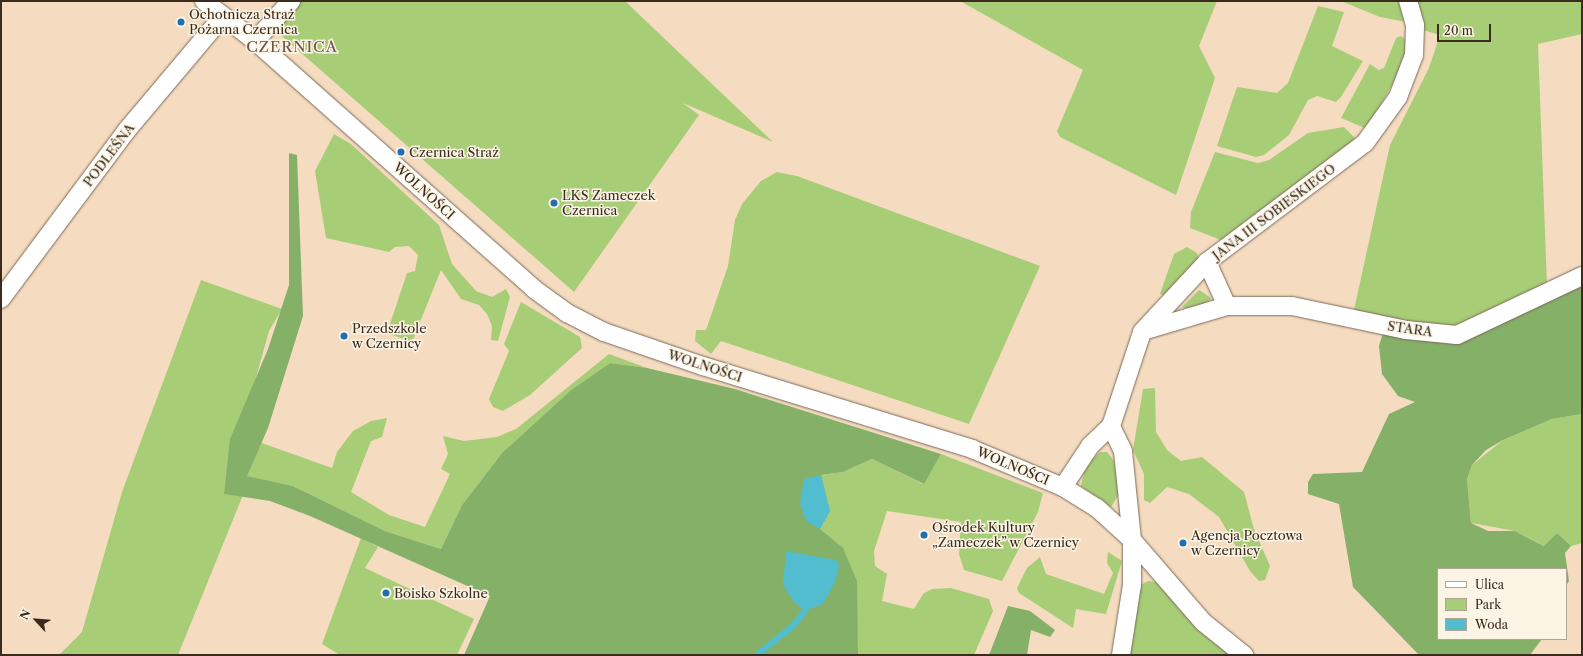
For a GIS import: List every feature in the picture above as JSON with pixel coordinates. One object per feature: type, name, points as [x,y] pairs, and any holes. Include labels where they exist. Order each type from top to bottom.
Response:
[{"type":"street","name":"WOLNOŚCI","points":[[204,1],[255,41],[530,286],[567,313],[604,332],[703,366],[972,448],[1063,487],[1097,508],[1132,540],[1203,622],[1244,655]]},
{"type":"street","points":[[255,41],[291,1]]},
{"type":"street","name":"JANA III SOBIESKIEGO","points":[[1111,426],[1142,332],[1207,262],[1365,143],[1398,97],[1414,55],[1415,25],[1408,1]]},
{"type":"street","name":"PODLEŚNA","points":[[1,299],[127,130],[223,16]]},
{"type":"street","points":[[1207,262],[1227,306]]},
{"type":"street","name":"STARA","points":[[1142,332],[1227,306],[1292,306],[1406,330],[1457,335],[1582,276]]},
{"type":"street","points":[[1063,487],[1090,446],[1111,426],[1123,450],[1132,540],[1132,585],[1121,655]]},
{"type":"green space","name":"LKS Zameczek Czernica","points":[[302,1],[625,1],[773,142],[683,103],[699,115],[574,292],[275,30]]},
{"type":"green space","points":[[960,1],[1217,1],[1199,46],[1215,78],[1176,195],[1060,137],[1057,131],[1083,70]]},
{"type":"green space","points":[[1341,1],[1401,1],[1406,22],[1380,17]]},
{"type":"green space","points":[[1415,1],[1582,1],[1582,34],[1538,44],[1547,286],[1458,328],[1426,325],[1354,310],[1390,145],[1429,68],[1440,35],[1423,30]]},
{"type":"green space","points":[[1318,6],[1344,12],[1332,46],[1363,61],[1341,97],[1336,102],[1317,96],[1308,100],[1289,135],[1264,155],[1256,157],[1217,146],[1237,87],[1277,93],[1288,83]]},
{"type":"green space","points":[[1401,36],[1407,41],[1404,64],[1367,129],[1341,118],[1370,64],[1379,70],[1384,68],[1396,38]]},
{"type":"green space","points":[[1344,127],[1355,138],[1335,160],[1221,240],[1190,228],[1191,212],[1215,152],[1258,163],[1269,160],[1308,133]]},
{"type":"green space","points":[[334,134],[351,144],[439,225],[452,264],[476,291],[492,297],[506,289],[510,297],[498,341],[491,340],[492,326],[487,314],[479,305],[461,299],[441,270],[412,342],[387,333],[407,273],[415,271],[418,255],[409,246],[395,247],[389,252],[326,238],[315,171]]},
{"type":"green space","points":[[289,153],[297,155],[303,316],[268,428],[247,476],[293,486],[385,531],[441,549],[462,505],[502,453],[571,390],[610,363],[647,368],[735,389],[941,454],[924,484],[872,459],[843,472],[821,475],[830,511],[820,529],[843,548],[857,581],[858,655],[464,655],[490,596],[310,516],[270,501],[224,494],[230,439],[268,349],[289,285]]},
{"type":"green space","points":[[777,172],[797,176],[1040,266],[969,424],[721,341],[711,354],[695,341],[696,330],[706,330],[728,266],[735,220],[742,204],[761,181]]},
{"type":"green space","points":[[1187,247],[1197,253],[1198,260],[1167,297],[1160,294],[1174,254]]},
{"type":"green space","points":[[201,280],[282,309],[269,331],[224,493],[243,495],[178,655],[59,655],[82,632],[122,492]]},
{"type":"green space","points":[[1582,284],[1582,414],[1552,419],[1503,440],[1486,450],[1472,465],[1467,479],[1471,523],[1488,531],[1515,531],[1544,546],[1557,533],[1571,546],[1565,553],[1569,581],[1567,584],[1567,568],[1437,568],[1437,640],[1541,640],[1530,655],[1419,655],[1353,587],[1339,504],[1308,494],[1308,482],[1313,474],[1362,472],[1389,414],[1415,402],[1398,396],[1382,374],[1379,346],[1383,333],[1456,342]]},
{"type":"green space","points":[[1199,290],[1211,298],[1206,305],[1190,309],[1182,307]]},
{"type":"green space","points":[[521,302],[580,337],[582,348],[530,395],[503,411],[493,407],[489,399],[509,351],[504,344]]},
{"type":"green space","points":[[609,354],[647,368],[610,363],[571,390],[502,453],[462,505],[441,549],[385,531],[293,486],[246,476],[259,442],[332,468],[337,452],[353,431],[371,421],[387,418],[382,437],[371,441],[351,492],[389,515],[425,527],[450,474],[441,469],[448,454],[443,436],[464,441],[497,437],[516,429]]},
{"type":"green space","points":[[1155,388],[1156,432],[1167,450],[1181,461],[1202,457],[1244,492],[1254,529],[1270,566],[1265,580],[1259,581],[1250,571],[1219,517],[1189,494],[1167,487],[1150,503],[1144,500],[1144,474],[1133,450],[1143,389]]},
{"type":"green space","points":[[1582,414],[1582,543],[1571,546],[1557,533],[1545,546],[1515,531],[1471,523],[1467,479],[1472,465],[1503,440],[1552,419]]},
{"type":"green space","points":[[1100,452],[1107,452],[1114,461],[1119,494],[1111,507],[1081,486],[1085,466]]},
{"type":"green space","points":[[941,454],[1043,493],[1038,512],[1002,581],[964,570],[959,554],[961,522],[887,511],[874,551],[875,566],[887,574],[882,601],[914,609],[923,594],[932,589],[951,588],[989,599],[993,611],[974,655],[858,655],[856,607],[820,529],[830,511],[821,475],[843,472],[872,459],[923,484]]},
{"type":"green space","name":"Boisko Szkolne","points":[[361,538],[378,547],[365,568],[474,619],[457,655],[340,655],[322,644]]},
{"type":"green space","points":[[1108,552],[1122,561],[1106,614],[1076,609],[1073,628],[1019,593],[1017,588],[1027,568],[1040,557],[1046,574],[1104,594],[1113,573],[1107,563]]},
{"type":"green space","points":[[1148,581],[1156,582],[1195,626],[1230,655],[1125,655],[1137,587]]},
{"type":"green space","points":[[1008,606],[1030,611],[1055,630],[1050,637],[1031,630],[1027,655],[989,655]]},
{"type":"water","points":[[821,475],[830,511],[820,529],[806,521],[800,503],[804,479]]},
{"type":"water","points":[[786,551],[835,560],[839,565],[835,582],[823,604],[805,611],[794,602],[783,585]]},
{"type":"waterway","points":[[757,655],[794,625],[805,611]]},
{"type":"place","name":"Ochotnicza Straż Pożarna Czernica","points":[[181,22]]},
{"type":"place","name":"Czernica Straż","points":[[401,152]]},
{"type":"place","name":"LKS Zameczek Czernica","points":[[554,203]]},
{"type":"place","name":"Przedszkole w Czernicy","points":[[344,336]]},
{"type":"place","name":"Ośrodek Kultury „Zameczek” w Czernicy","points":[[924,535]]},
{"type":"place","name":"Agencja Pocztowa w Czernicy","points":[[1183,543]]},
{"type":"place","name":"Boisko Szkolne","points":[[386,593]]},
{"type":"district","name":"CZERNICA","points":[[292,47]]}]
